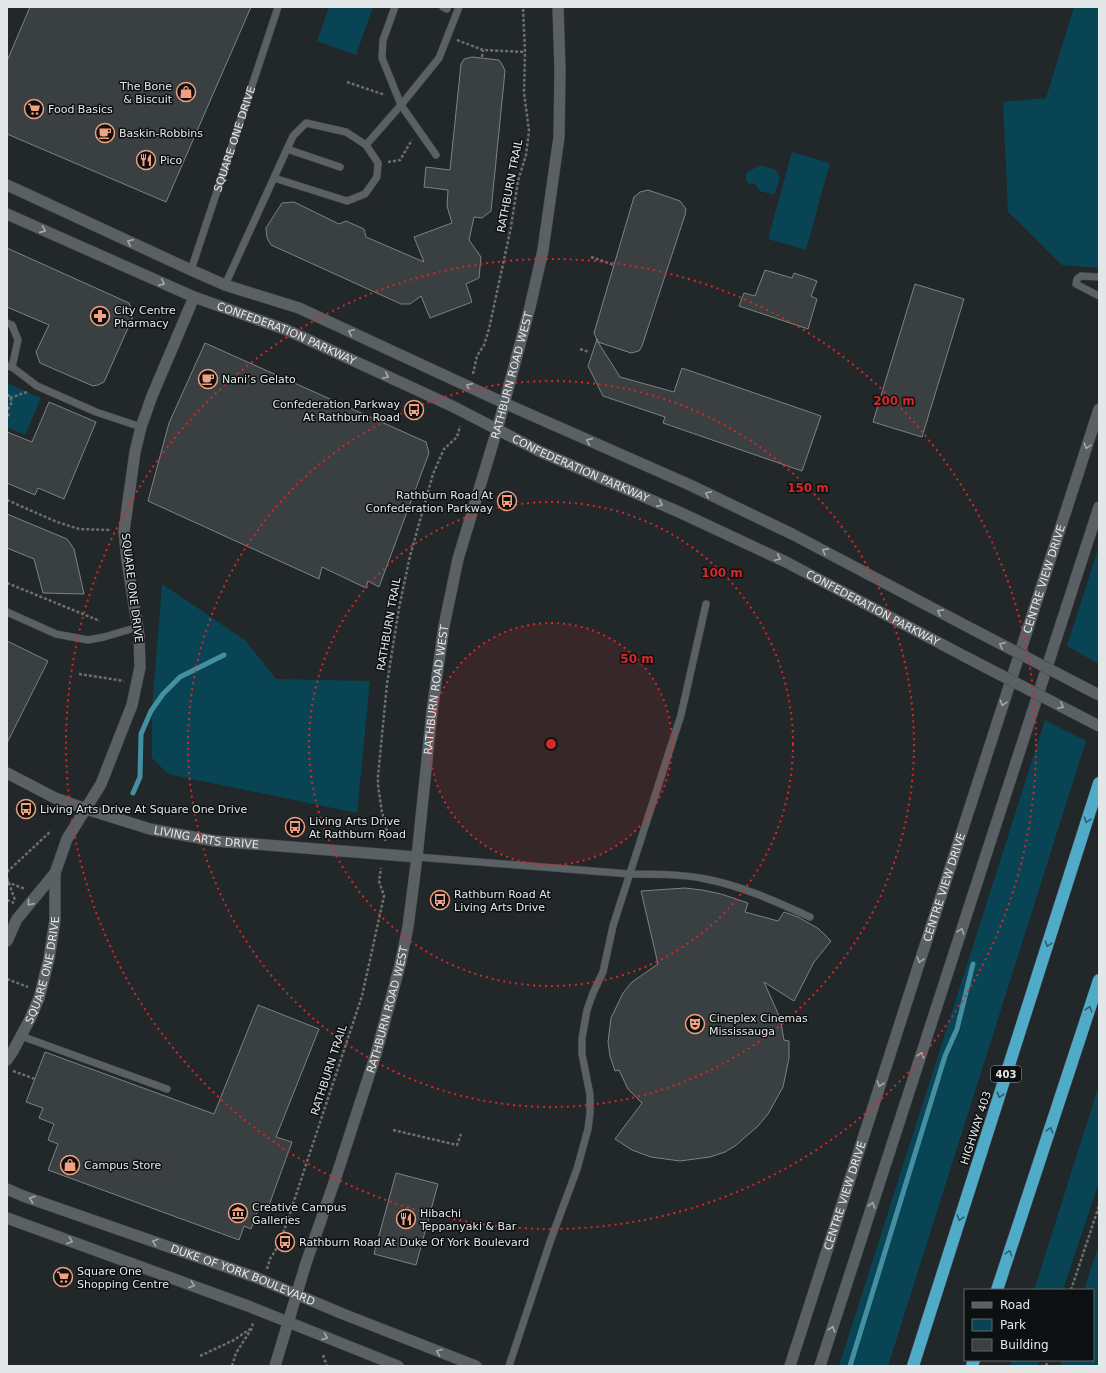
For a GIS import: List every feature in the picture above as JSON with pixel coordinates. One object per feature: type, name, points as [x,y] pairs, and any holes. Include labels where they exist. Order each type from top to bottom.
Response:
[{"type":"highway","name":"HIGHWAY 403","points":[[913,1366],[1099,783]]},
{"type":"highway","points":[[997,1289],[1099,980]]},
{"type":"street","name":"RATHBURN ROAD WEST","points":[[275,1366],[306,1263],[387,1016],[408,927],[417,857],[432,711],[444,626],[458,558],[497,430],[530,307],[543,250],[559,137],[560,70],[558,7]]},
{"type":"street","name":"CONFEDERATION PARKWAY","points":[[7,185],[226,285],[299,308],[504,403],[690,486],[792,534],[1099,695]]},
{"type":"street","name":"CONFEDERATION PARKWAY","points":[[7,214],[194,297],[287,330],[454,407],[541,452],[679,512],[786,562],[1099,726]]},
{"type":"street","name":"SQUARE ONE DRIVE","points":[[7,1060],[21,1036],[39,998],[49,960],[55,920],[55,873],[67,839],[101,784],[132,705],[140,667],[138,627],[127,561],[124,531],[135,452],[141,427],[152,396],[194,297]]},
{"type":"street","name":"CENTRE VIEW DRIVE","points":[[790,1366],[921,956],[1099,409]]},
{"type":"street","points":[[820,1366],[1099,507]]},
{"type":"street","name":"LIVING ARTS DRIVE","points":[[7,773],[55,798],[150,829],[215,841],[417,857]]},
{"type":"street","name":"SQUARE ONE DRIVE","points":[[7,941],[17,919],[55,873]]},
{"type":"street","name":"DUKE OF YORK BOULEVARD","points":[[7,1189],[23,1196],[255,1277],[343,1314],[476,1366]]},
{"type":"street","points":[[7,1218],[248,1306],[398,1366]]},
{"type":"lane","name":"SQUARE ONE DRIVE","points":[[191,270],[278,7]]},
{"type":"lane","points":[[395,7],[383,40],[382,58],[400,103],[436,155]]},
{"type":"lane","points":[[366,145],[439,58],[459,7]]},
{"type":"lane","points":[[226,285],[287,149],[293,136],[306,123],[346,132],[366,145],[378,163],[377,177],[365,194],[347,201],[274,178]]},
{"type":"lane","points":[[287,149],[340,167]]},
{"type":"lane","points":[[1099,277],[1081,276],[1077,279],[1076,284],[1099,296]]},
{"type":"lane","points":[[7,323],[12,325],[18,340],[10,366],[37,386],[96,412],[141,427]]},
{"type":"lane","points":[[509,1366],[550,1242],[577,1169],[588,1130],[590,1095],[582,1054],[584,1024],[593,993],[603,972],[613,926],[681,715],[706,604]]},
{"type":"lane","points":[[7,612],[56,634],[88,640],[138,627]]},
{"type":"lane","points":[[417,857],[630,874],[661,874],[706,879],[767,898],[810,917]]},
{"type":"lane","points":[[21,1036],[167,1089]]},
{"type":"path","name":"RATHBURN TRAIL","points":[[475,364],[477,356],[484,345],[489,329],[511,227],[518,181],[526,155],[529,131],[524,93],[525,52],[523,7]]},
{"type":"path","points":[[447,36],[483,50],[525,52]]},
{"type":"path","points":[[482,57],[483,50]]},
{"type":"path","points":[[347,82],[400,103]]},
{"type":"path","points":[[378,163],[400,160],[418,129]]},
{"type":"path","points":[[591,257],[614,265]]},
{"type":"path","points":[[580,349],[589,352]]},
{"type":"path","points":[[10,398],[28,392],[37,386]]},
{"type":"path","points":[[7,395],[10,396],[12,402],[9,405],[7,413],[10,416]]},
{"type":"path","name":"RATHBURN TRAIL","points":[[386,831],[387,824],[382,813],[378,785],[387,684],[400,608],[410,556],[433,474],[444,449],[457,437],[459,430]]},
{"type":"path","points":[[7,500],[57,522],[79,529],[124,531]]},
{"type":"path","points":[[7,582],[100,621]]},
{"type":"path","points":[[79,674],[137,683]]},
{"type":"path","points":[[7,872],[51,831]]},
{"type":"path","points":[[7,878],[15,902]]},
{"type":"path","name":"RATHBURN TRAIL","points":[[270,1259],[280,1243],[362,996],[384,896],[380,881]]},
{"type":"path","points":[[8,882],[28,890]]},
{"type":"path","points":[[7,1069],[35,1079]]},
{"type":"path","points":[[393,1130],[457,1146],[461,1134]]},
{"type":"path","points":[[1071,1289],[1099,1206]]},
{"type":"path","points":[[200,1356],[234,1340],[252,1328],[236,1353],[232,1366]]},
{"type":"path","points":[[323,1355],[327,1366]]},
{"type":"green space","points":[[329,7],[373,7],[356,55],[317,41]]},
{"type":"green space","points":[[1074,7],[1099,7],[1099,268],[1062,265],[1008,212],[1003,102],[1046,98]]},
{"type":"green space","points":[[792,152],[830,163],[806,250],[768,239]]},
{"type":"green space","points":[[760,165],[776,170],[780,178],[774,195],[760,191],[755,184],[749,184],[746,181],[746,173]]},
{"type":"green space","points":[[7,383],[41,398],[25,435],[7,427]]},
{"type":"green space","points":[[1099,546],[1099,664],[1067,646]]},
{"type":"green space","points":[[162,584],[245,640],[276,679],[370,681],[357,813],[168,774],[152,758],[152,709]]},
{"type":"green space","points":[[1045,720],[1086,741],[888,1366],[839,1366]]},
{"type":"green space","points":[[1099,1085],[1099,1182],[1063,1289],[1034,1289]]},
{"type":"green space","points":[[1099,1243],[1099,1366],[1060,1366],[1062,1361],[1094,1361],[1094,1289],[1084,1289]]},
{"type":"green space","points":[[1012,1361],[1039,1361],[1037,1366],[1010,1366]]},
{"type":"building","points":[[30,7],[251,7],[166,202],[7,134],[7,61]]},
{"type":"building","points":[[472,57],[499,60],[505,71],[491,211],[482,218],[474,217],[469,240],[481,257],[479,278],[466,284],[472,302],[430,318],[421,296],[410,304],[401,304],[271,245],[267,238],[266,228],[282,203],[294,202],[339,224],[346,221],[364,229],[366,237],[424,262],[414,237],[452,223],[447,206],[448,190],[424,187],[426,167],[450,170],[461,64],[464,59]]},
{"type":"building","points":[[648,190],[680,201],[686,209],[685,215],[642,346],[639,351],[631,353],[598,342],[620,377],[674,392],[682,368],[821,416],[802,471],[663,423],[665,417],[603,396],[588,366],[597,339],[594,333],[634,197],[640,192]]},
{"type":"building","points":[[7,248],[129,303],[133,312],[132,319],[104,382],[93,386],[40,363],[36,352],[49,325],[7,307]]},
{"type":"building","points":[[765,270],[792,278],[794,273],[817,281],[811,296],[817,299],[808,329],[739,306],[744,293],[755,296]]},
{"type":"building","points":[[915,284],[964,299],[922,437],[873,422]]},
{"type":"building","points":[[205,343],[426,442],[429,453],[379,587],[368,581],[366,588],[322,567],[319,579],[148,501],[169,423]]},
{"type":"building","points":[[49,402],[96,422],[64,499],[38,488],[35,495],[7,483],[7,432],[32,442]]},
{"type":"building","points":[[7,514],[67,539],[74,549],[84,594],[43,593],[34,559],[7,548]]},
{"type":"building","points":[[7,641],[48,661],[7,743]]},
{"type":"building","name":"Cineplex Cinemas Mississauga","points":[[685,888],[721,894],[748,903],[745,912],[778,921],[784,912],[798,917],[819,929],[831,941],[814,962],[794,1001],[764,982],[780,1018],[784,1040],[789,1041],[789,1058],[783,1087],[768,1114],[758,1126],[735,1146],[725,1152],[710,1157],[680,1161],[651,1157],[632,1150],[615,1139],[642,1103],[628,1089],[619,1070],[615,1071],[610,1056],[608,1042],[611,1018],[623,993],[632,982],[658,964],[641,891]]},
{"type":"building","points":[[258,1005],[319,1029],[276,1137],[292,1142],[268,1208],[260,1205],[251,1229],[244,1226],[239,1240],[48,1170],[58,1144],[48,1140],[54,1124],[39,1118],[43,1108],[26,1102],[45,1052],[214,1114]]},
{"type":"building","name":"Hibachi Teppanyaki & Bar","points":[[396,1173],[438,1184],[416,1265],[374,1254]]},
{"type":"waterway","points":[[133,793],[140,777],[141,734],[151,711],[163,694],[180,677],[224,655]]},
{"type":"waterway","points":[[850,1366],[945,1056],[957,1029],[973,964]]},
{"type":"place","name":"The Bone & Biscuit","points":[[186,92]]},
{"type":"place","name":"Food Basics","points":[[34,109]]},
{"type":"place","name":"Baskin-Robbins","points":[[105,133]]},
{"type":"place","name":"Pico","points":[[146,160]]},
{"type":"place","name":"City Centre Pharmacy","points":[[100,316]]},
{"type":"place","name":"Nani’s Gelato","points":[[208,379]]},
{"type":"place","name":"Confederation Parkway At Rathburn Road","points":[[414,410]]},
{"type":"place","name":"Rathburn Road At Confederation Parkway","points":[[507,501]]},
{"type":"place","name":"Living Arts Drive At Square One Drive","points":[[26,809]]},
{"type":"place","name":"Living Arts Drive At Rathburn Road","points":[[295,827]]},
{"type":"place","name":"Rathburn Road At Living Arts Drive","points":[[440,900]]},
{"type":"place","name":"Cineplex Cinemas Mississauga","points":[[695,1024]]},
{"type":"place","name":"Campus Store","points":[[70,1165]]},
{"type":"place","name":"Creative Campus Galleries","points":[[238,1213]]},
{"type":"place","name":"Hibachi Teppanyaki & Bar","points":[[406,1219]]},
{"type":"place","name":"Rathburn Road At Duke Of York Boulevard","points":[[285,1242]]},
{"type":"place","name":"Square One Shopping Centre","points":[[63,1277]]}]
